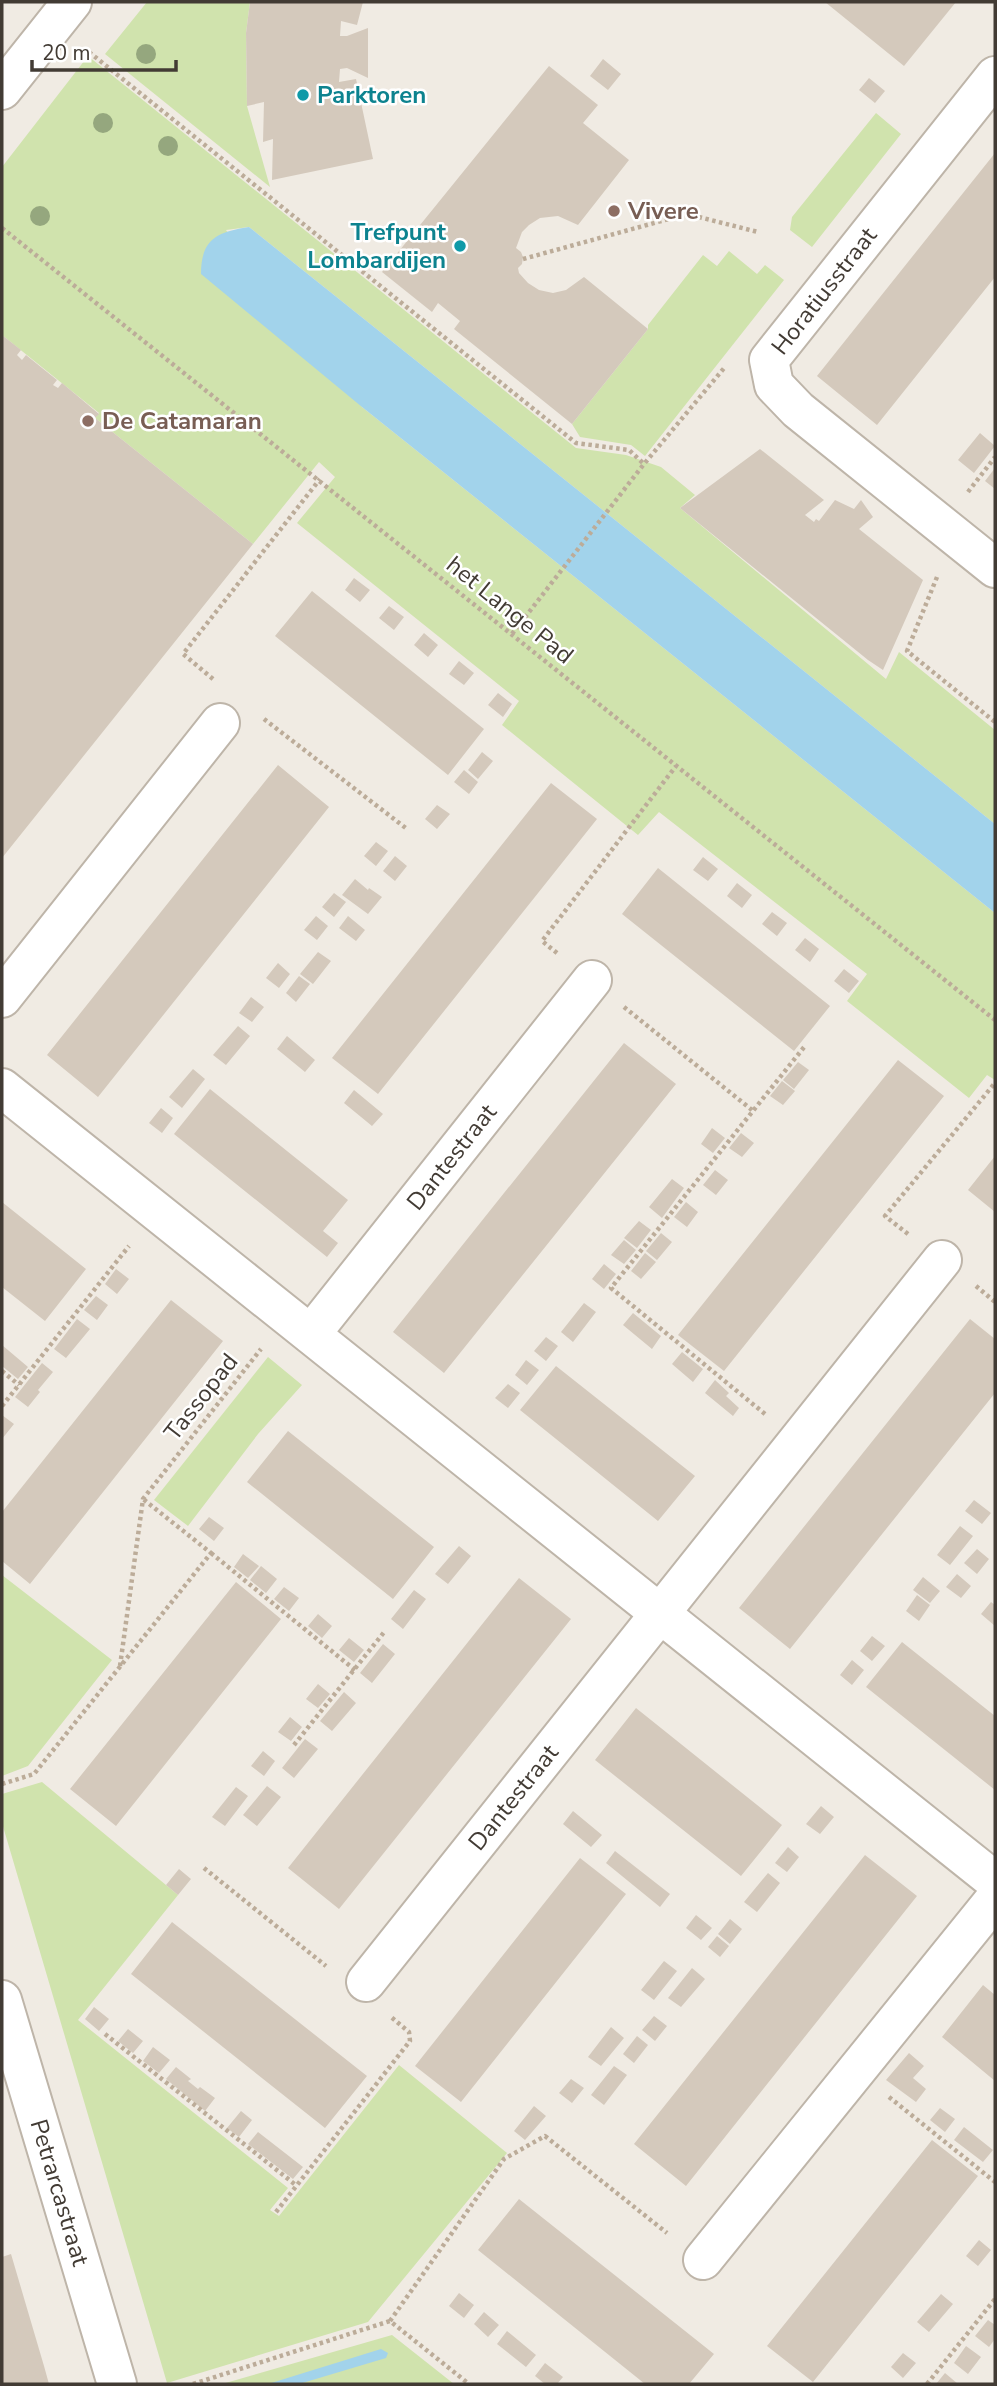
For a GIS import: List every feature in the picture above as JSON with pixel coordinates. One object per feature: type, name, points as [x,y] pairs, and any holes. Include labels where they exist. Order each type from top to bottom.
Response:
[{"type":"street","points":[[2,90],[63,13]]},
{"type":"street","name":"Horatiusstraat","points":[[995,76],[769,360],[774,385],[798,410],[995,568]]},
{"type":"street","points":[[2,998],[220,723]]},
{"type":"street","name":"Dantestraat","points":[[299,1325],[592,980]]},
{"type":"street","points":[[2,1088],[995,1881]]},
{"type":"street","name":"Dantestraat","points":[[366,1982],[942,1260]]},
{"type":"street","points":[[703,2260],[995,1899]]},
{"type":"street","name":"Petrarcastraat","points":[[2,2000],[18,2118],[117,2384]]},
{"type":"path","points":[[63,13],[576,443],[629,450],[645,464]]},
{"type":"path","points":[[523,259],[687,214],[758,232]]},
{"type":"path","name":"het Lange Pad","points":[[2,228],[995,1020]]},
{"type":"path","points":[[512,634],[645,464],[730,361],[769,360]]},
{"type":"path","points":[[219,683],[183,654],[320,479]]},
{"type":"path","points":[[942,524],[946,556],[907,651],[995,722]]},
{"type":"path","points":[[259,714],[407,829]]},
{"type":"path","points":[[676,766],[542,941],[752,1110]]},
{"type":"path","points":[[798,1441],[611,1288],[805,1045]]},
{"type":"path","points":[[995,1083],[885,1216],[995,1301]]},
{"type":"path","points":[[2,1406],[156,1212]]},
{"type":"path","name":"Tassopad","points":[[143,1499],[299,1325]]},
{"type":"path","points":[[2,1371],[19,1385]]},
{"type":"path","points":[[143,1499],[355,1670]]},
{"type":"path","points":[[120,1667],[143,1499]]},
{"type":"path","points":[[2,1784],[34,1774],[211,1553]]},
{"type":"path","points":[[295,1745],[385,1632]]},
{"type":"path","points":[[204,1868],[327,1967]]},
{"type":"path","points":[[276,2212],[410,2041],[409,2032],[389,2016]]},
{"type":"path","points":[[104,2034],[297,2186]]},
{"type":"path","points":[[854,2072],[995,2182]]},
{"type":"path","points":[[193,2384],[390,2321],[504,2159],[545,2136],[703,2260]]},
{"type":"path","points":[[927,2384],[995,2299]]},
{"type":"path","points":[[390,2321],[469,2384]]},
{"type":"green space","points":[[147,2],[250,2],[246,33],[247,106],[270,187],[105,54]]},
{"type":"green space","points":[[88,56],[576,448],[626,455],[661,467],[695,495],[680,508],[886,679],[899,652],[995,730],[995,824],[249,227],[226,230],[362,407],[995,913],[995,1080],[987,1075],[969,1098],[847,1001],[867,974],[659,812],[638,835],[502,725],[519,701],[297,523],[335,477],[319,462],[253,544],[95,418],[99,413],[2,335],[2,167]]},
{"type":"green space","points":[[876,113],[901,134],[812,247],[790,230],[792,217]]},
{"type":"green space","points":[[729,251],[757,274],[765,265],[784,280],[645,456],[631,445],[580,437],[572,424],[703,255],[717,266]]},
{"type":"green space","points":[[268,1357],[302,1385],[258,1434],[188,1526],[154,1500]]},
{"type":"green space","points":[[2,1575],[112,1660],[28,1766],[2,1776]]},
{"type":"green space","points":[[42,1782],[178,1895],[78,2020],[288,2188],[270,2210],[279,2216],[399,2065],[507,2153],[368,2322],[167,2383],[2,1823],[2,1794]]},
{"type":"green space","points":[[392,2335],[454,2384],[222,2384]]},
{"type":"water","points":[[249,227],[995,824],[995,913],[362,407],[201,274],[204,253],[213,239]]},
{"type":"water","points":[[381,2349],[388,2353],[386,2358],[299,2384],[268,2384]]},
{"type":"building","name":"Parktoren","points":[[250,2],[363,2],[357,25],[341,21],[340,36],[368,28],[368,78],[347,68],[340,69],[339,82],[356,79],[373,159],[272,180],[273,139],[263,142],[264,102],[247,106],[246,33]]},
{"type":"building","points":[[825,2],[956,2],[904,66]]},
{"type":"building","points":[[603,59],[621,74],[608,90],[590,76]]},
{"type":"building","name":"Trefpunt Lombardijen","points":[[549,66],[598,105],[583,123],[629,160],[578,225],[558,216],[540,218],[522,232],[516,248],[523,257],[518,268],[519,273],[539,290],[553,293],[566,290],[584,277],[648,329],[572,424],[454,329],[460,321],[438,303],[432,312],[382,272]]},
{"type":"building","points":[[869,78],[885,91],[875,103],[859,90]]},
{"type":"building","points":[[995,153],[995,277],[877,425],[817,376]]},
{"type":"building","points":[[2,335],[21,350],[17,355],[22,360],[26,355],[57,380],[53,385],[58,388],[62,383],[99,414],[95,418],[253,544],[2,858]]},
{"type":"building","points":[[980,433],[995,446],[974,473],[958,460]]},
{"type":"building","points":[[760,449],[824,500],[805,515],[814,522],[816,519],[819,521],[835,500],[854,509],[861,500],[873,517],[859,529],[923,580],[883,670],[680,508]]},
{"type":"building","points":[[995,468],[995,489],[985,481]]},
{"type":"building","points":[[354,578],[370,590],[360,602],[345,590]]},
{"type":"building","points":[[312,591],[484,729],[448,775],[275,636]]},
{"type":"building","points":[[389,606],[404,617],[394,630],[379,618]]},
{"type":"building","points":[[424,633],[438,645],[428,657],[414,645]]},
{"type":"building","points":[[459,661],[474,673],[464,685],[449,674]]},
{"type":"building","points":[[498,693],[512,704],[503,717],[488,705]]},
{"type":"building","points":[[482,752],[493,761],[478,779],[468,770]]},
{"type":"building","points":[[278,765],[329,807],[98,1097],[47,1055]]},
{"type":"building","points":[[464,770],[478,782],[469,794],[454,782]]},
{"type":"building","points":[[551,783],[597,819],[378,1094],[332,1058]]},
{"type":"building","points":[[437,805],[450,814],[437,829],[425,819]]},
{"type":"building","points":[[376,842],[388,851],[376,866],[364,856]]},
{"type":"building","points":[[395,856],[407,866],[395,881],[383,871]]},
{"type":"building","points":[[703,857],[718,869],[708,881],[693,870]]},
{"type":"building","points":[[658,868],[830,1006],[794,1051],[622,914]]},
{"type":"building","points":[[355,879],[382,897],[368,914],[342,895]]},
{"type":"building","points":[[737,883],[752,895],[742,908],[727,896]]},
{"type":"building","points":[[334,893],[346,902],[334,917],[322,907]]},
{"type":"building","points":[[772,912],[787,923],[777,936],[762,924]]},
{"type":"building","points":[[316,916],[328,926],[317,940],[304,930]]},
{"type":"building","points":[[348,916],[365,930],[356,941],[339,928]]},
{"type":"building","points":[[805,938],[819,949],[810,962],[795,950]]},
{"type":"building","points":[[318,952],[331,961],[313,984],[300,974]]},
{"type":"building","points":[[278,963],[290,974],[279,988],[266,978]]},
{"type":"building","points":[[844,969],[859,981],[849,993],[834,981]]},
{"type":"building","points":[[299,976],[310,984],[296,1002],[286,993]]},
{"type":"building","points":[[251,997],[264,1007],[252,1022],[239,1013]]},
{"type":"building","points":[[238,1026],[250,1036],[226,1065],[213,1055]]},
{"type":"building","points":[[287,1036],[315,1060],[305,1072],[277,1049]]},
{"type":"building","points":[[624,1043],[676,1084],[444,1373],[393,1332]]},
{"type":"building","points":[[898,1060],[944,1096],[724,1371],[678,1335]]},
{"type":"building","points":[[798,1062],[809,1070],[794,1089],[783,1080]]},
{"type":"building","points":[[193,1069],[205,1079],[182,1108],[169,1097]]},
{"type":"building","points":[[782,1081],[795,1091],[783,1105],[770,1096]]},
{"type":"building","points":[[210,1089],[348,1200],[323,1231],[338,1243],[327,1257],[174,1134]]},
{"type":"building","points":[[354,1090],[383,1114],[372,1126],[344,1103]]},
{"type":"building","points":[[161,1108],[173,1118],[162,1133],[149,1123]]},
{"type":"building","points":[[712,1128],[725,1138],[713,1153],[701,1144]]},
{"type":"building","points":[[741,1133],[754,1143],[742,1157],[729,1148]]},
{"type":"building","points":[[995,1156],[995,1212],[968,1190]]},
{"type":"building","points":[[715,1170],[728,1180],[716,1195],[703,1185]]},
{"type":"building","points":[[672,1179],[684,1188],[662,1218],[649,1207]]},
{"type":"building","points":[[2,1202],[86,1269],[45,1321],[2,1287]]},
{"type":"building","points":[[686,1202],[698,1212],[687,1227],[674,1217]]},
{"type":"building","points":[[639,1221],[651,1230],[637,1248],[624,1238]]},
{"type":"building","points":[[661,1233],[672,1242],[657,1260],[646,1251]]},
{"type":"building","points":[[624,1240],[636,1250],[624,1264],[611,1255]]},
{"type":"building","points":[[645,1253],[656,1262],[641,1279],[631,1271]]},
{"type":"building","points":[[604,1264],[616,1274],[604,1289],[592,1279]]},
{"type":"building","points":[[116,1269],[129,1279],[117,1294],[105,1284]]},
{"type":"building","points":[[96,1296],[108,1305],[97,1320],[84,1310]]},
{"type":"building","points":[[171,1300],[223,1341],[30,1584],[2,1561],[2,1512]]},
{"type":"building","points":[[584,1303],[596,1312],[573,1342],[561,1332]]},
{"type":"building","points":[[633,1313],[661,1336],[652,1349],[623,1325]]},
{"type":"building","points":[[77,1319],[90,1329],[66,1358],[54,1349]]},
{"type":"building","points":[[970,1319],[995,1339],[995,1393],[790,1649],[739,1608]]},
{"type":"building","points":[[546,1337],[558,1346],[546,1361],[534,1351]]},
{"type":"building","points":[[2,1345],[28,1367],[18,1379],[2,1366]]},
{"type":"building","points":[[682,1352],[703,1369],[693,1382],[672,1364]]},
{"type":"building","points":[[526,1360],[539,1370],[527,1385],[515,1375]]},
{"type":"building","points":[[42,1363],[53,1372],[28,1407],[15,1397]]},
{"type":"building","points":[[556,1366],[695,1476],[658,1521],[520,1410]]},
{"type":"building","points":[[715,1380],[729,1393],[726,1396],[739,1408],[733,1416],[705,1393]]},
{"type":"building","points":[[508,1384],[520,1393],[508,1408],[495,1398]]},
{"type":"building","points":[[2,1415],[14,1424],[2,1439]]},
{"type":"building","points":[[288,1431],[434,1547],[393,1599],[247,1482]]},
{"type":"building","points":[[974,1500],[991,1513],[982,1524],[965,1511]]},
{"type":"building","points":[[209,1517],[224,1528],[214,1541],[199,1529]]},
{"type":"building","points":[[960,1526],[973,1536],[950,1565],[937,1555]]},
{"type":"building","points":[[459,1546],[471,1556],[448,1584],[435,1574]]},
{"type":"building","points":[[977,1549],[989,1559],[977,1574],[964,1563]]},
{"type":"building","points":[[243,1554],[259,1566],[248,1578],[234,1567]]},
{"type":"building","points":[[261,1566],[277,1579],[266,1593],[250,1580]]},
{"type":"building","points":[[957,1574],[971,1586],[961,1598],[946,1587]]},
{"type":"building","points":[[923,1577],[940,1591],[930,1603],[913,1590]]},
{"type":"building","points":[[519,1578],[571,1619],[339,1909],[288,1868]]},
{"type":"building","points":[[236,1582],[281,1619],[116,1826],[70,1789]]},
{"type":"building","points":[[284,1587],[299,1598],[289,1611],[274,1599]]},
{"type":"building","points":[[414,1590],[426,1599],[403,1629],[391,1619]]},
{"type":"building","points":[[917,1595],[930,1605],[919,1621],[906,1611]]},
{"type":"building","points":[[991,1602],[995,1605],[995,1626],[981,1614]]},
{"type":"building","points":[[318,1614],[332,1626],[322,1638],[308,1626]]},
{"type":"building","points":[[872,1636],[885,1646],[872,1661],[860,1651]]},
{"type":"building","points":[[349,1638],[364,1650],[354,1662],[339,1650]]},
{"type":"building","points":[[902,1642],[995,1716],[995,1790],[866,1687]]},
{"type":"building","points":[[383,1644],[395,1654],[372,1683],[360,1673]]},
{"type":"building","points":[[852,1660],[864,1670],[852,1685],[840,1675]]},
{"type":"building","points":[[318,1684],[330,1694],[318,1708],[306,1699]]},
{"type":"building","points":[[344,1692],[356,1703],[332,1731],[320,1721]]},
{"type":"building","points":[[636,1708],[782,1825],[741,1876],[595,1760]]},
{"type":"building","points":[[290,1717],[302,1727],[291,1741],[278,1732]]},
{"type":"building","points":[[305,1739],[318,1749],[294,1778],[282,1768]]},
{"type":"building","points":[[263,1751],[275,1761],[264,1776],[251,1766]]},
{"type":"building","points":[[267,1786],[281,1797],[257,1826],[243,1815]]},
{"type":"building","points":[[236,1787],[248,1796],[225,1826],[212,1817]]},
{"type":"building","points":[[821,1806],[834,1817],[820,1834],[806,1824]]},
{"type":"building","points":[[573,1811],[602,1835],[591,1847],[563,1824]]},
{"type":"building","points":[[788,1847],[799,1857],[787,1872],[775,1863]]},
{"type":"building","points":[[615,1851],[670,1894],[660,1907],[606,1863]]},
{"type":"building","points":[[865,1855],[917,1896],[686,2186],[634,2144]]},
{"type":"building","points":[[580,1858],[626,1894],[461,2102],[415,2066]]},
{"type":"building","points":[[179,1869],[191,1879],[178,1895],[166,1885]]},
{"type":"building","points":[[768,1873],[780,1883],[757,1912],[744,1902]]},
{"type":"building","points":[[696,1915],[712,1928],[701,1940],[686,1928]]},
{"type":"building","points":[[730,1919],[742,1929],[730,1944],[718,1934]]},
{"type":"building","points":[[172,1922],[367,2076],[325,2128],[131,1974]]},
{"type":"building","points":[[717,1936],[729,1946],[720,1957],[708,1947]]},
{"type":"building","points":[[664,1961],[677,1971],[654,2000],[641,1990]]},
{"type":"building","points":[[692,1968],[705,1979],[681,2007],[668,1998]]},
{"type":"building","points":[[983,1985],[995,1995],[995,2081],[942,2037]]},
{"type":"building","points":[[94,2007],[109,2019],[99,2031],[85,2019]]},
{"type":"building","points":[[654,2016],[667,2026],[655,2041],[642,2030]]},
{"type":"building","points":[[611,2027],[624,2038],[601,2066],[588,2057]]},
{"type":"building","points":[[128,2029],[143,2041],[133,2053],[118,2041]]},
{"type":"building","points":[[637,2036],[648,2045],[634,2063],[623,2054]]},
{"type":"building","points":[[153,2047],[170,2060],[159,2073],[143,2061]]},
{"type":"building","points":[[909,2053],[924,2066],[913,2078],[926,2089],[916,2102],[886,2080]]},
{"type":"building","points":[[614,2066],[627,2075],[604,2105],[591,2095]]},
{"type":"building","points":[[176,2067],[191,2079],[188,2081],[198,2089],[200,2087],[215,2098],[205,2111],[166,2079]]},
{"type":"building","points":[[571,2079],[584,2088],[572,2103],[559,2093]]},
{"type":"building","points":[[534,2106],[546,2116],[525,2140],[514,2131]]},
{"type":"building","points":[[940,2108],[955,2119],[945,2132],[930,2120]]},
{"type":"building","points":[[241,2111],[252,2120],[239,2137],[227,2128]]},
{"type":"building","points":[[964,2127],[993,2150],[983,2162],[954,2140]]},
{"type":"building","points":[[258,2132],[303,2167],[293,2179],[248,2144]]},
{"type":"building","points":[[932,2140],[978,2176],[813,2382],[767,2346]]},
{"type":"building","points":[[519,2199],[714,2354],[689,2384],[645,2384],[478,2250]]},
{"type":"building","points":[[979,2240],[991,2250],[978,2266],[966,2256]]},
{"type":"building","points":[[11,2254],[49,2384],[2,2384],[2,2257]]},
{"type":"building","points":[[459,2293],[474,2305],[464,2318],[449,2306]]},
{"type":"building","points":[[941,2294],[953,2304],[929,2332],[917,2322]]},
{"type":"building","points":[[484,2312],[499,2325],[488,2337],[474,2324]]},
{"type":"building","points":[[988,2320],[995,2325],[995,2339],[989,2347],[975,2336]]},
{"type":"building","points":[[507,2331],[536,2355],[526,2367],[497,2344]]},
{"type":"building","points":[[966,2346],[981,2357],[968,2374],[954,2363]]},
{"type":"building","points":[[903,2353],[916,2363],[903,2378],[891,2367]]},
{"type":"building","points":[[545,2363],[563,2377],[557,2384],[545,2384],[535,2376]]},
{"type":"building","points":[[945,2373],[958,2384],[936,2384]]},
{"type":"place","name":"Parktoren","points":[[303,95]]},
{"type":"place","name":"Vivere","points":[[614,211]]},
{"type":"place","name":"Trefpunt Lombardijen","points":[[460,246]]},
{"type":"place","name":"De Catamaran","points":[[88,421]]}]
